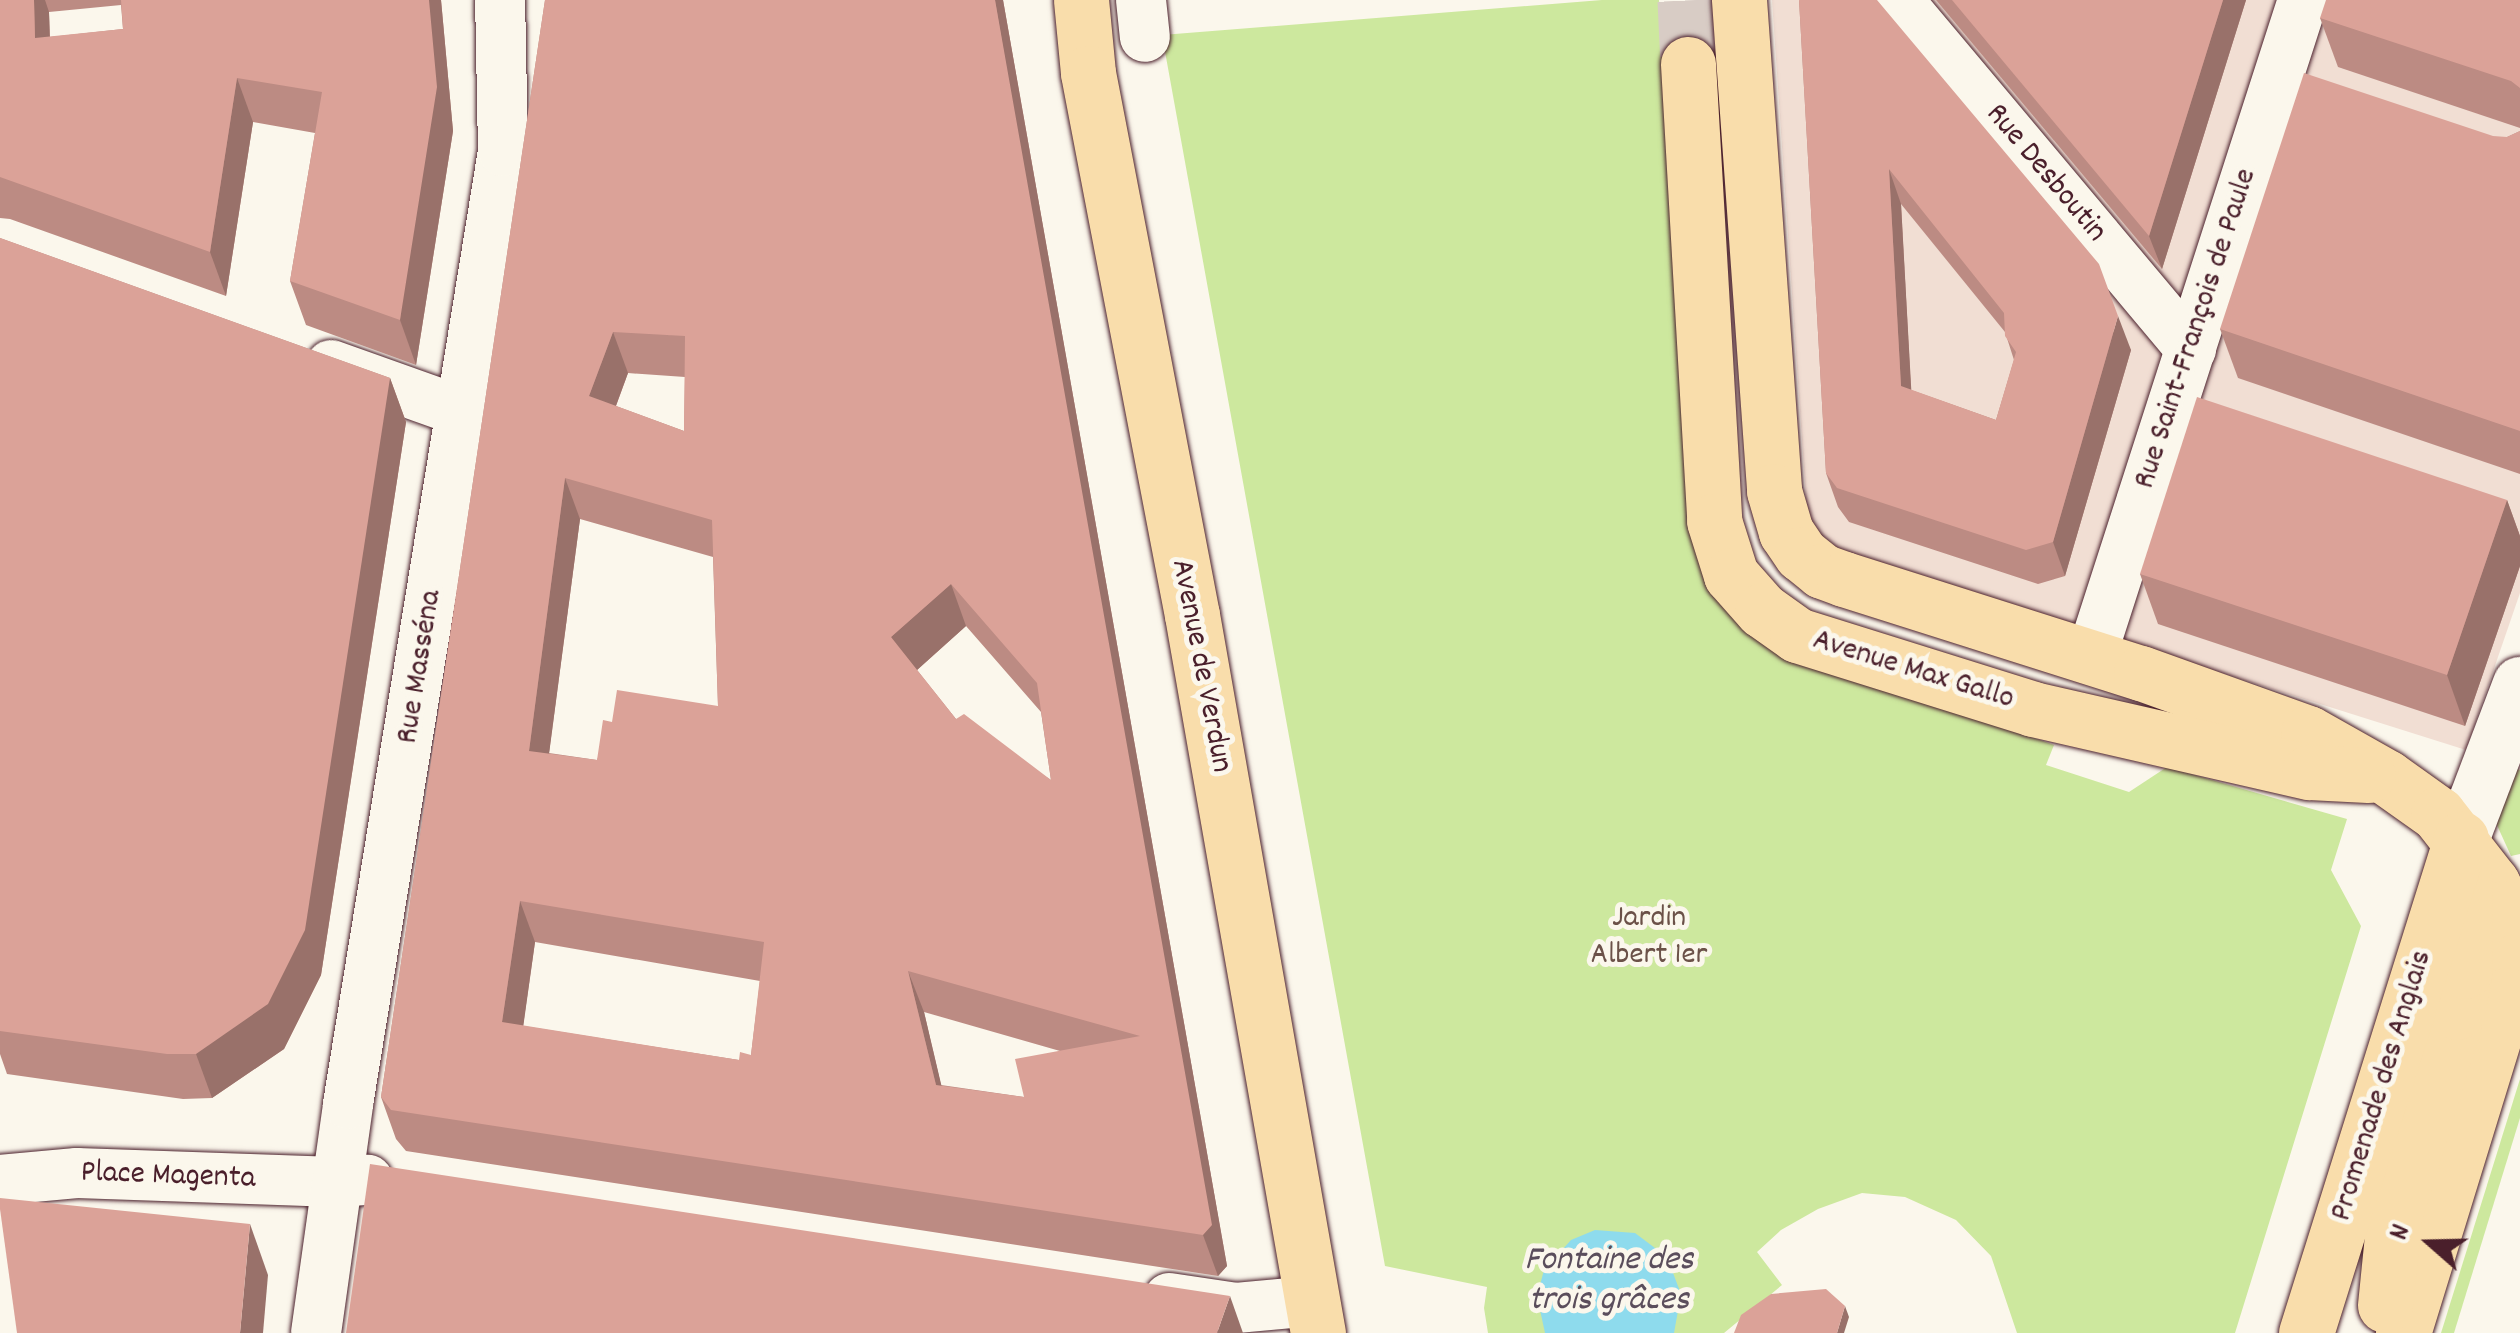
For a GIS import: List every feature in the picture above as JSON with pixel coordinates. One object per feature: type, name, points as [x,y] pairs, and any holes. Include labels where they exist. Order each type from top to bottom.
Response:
[{"type":"main road","name":"Avenue de Verdun","points":[[1081,0],[1088,73],[1195,634],[1316,1317]]},
{"type":"main road","name":"Avenue Max Gallo","points":[[1751,4],[1774,491],[1786,532],[1801,554],[1822,571],[1844,579],[2267,716],[2386,776],[2438,814],[2461,840]]},
{"type":"main road","name":"Avenue Max Gallo","points":[[1688,64],[1714,521],[1732,575],[1762,610],[1797,635],[2033,709],[2309,772],[2386,776]]},
{"type":"main road","points":[[1763,297],[1740,470],[1744,526],[1752,556],[1775,592],[1854,650]]},
{"type":"main road","points":[[2033,709],[2074,686],[2091,657]]},
{"type":"main road","points":[[2403,1333],[2515,961],[2505,908],[2461,840],[2520,684]]},
{"type":"main road","name":"Promenade des Anglais","points":[[2306,1333],[2461,840]]},
{"type":"main road","name":"Promenade des Anglais","points":[[2383,1333],[2394,1217],[2458,1012],[2465,970],[2468,920],[2461,840]]},
{"type":"main road","points":[[2481,1082],[2520,1016]]},
{"type":"street","name":"Rue Masséna","points":[[316,1333],[336,1182],[503,152],[500,0]]},
{"type":"street","name":"Rue Desboutin","points":[[1898,0],[2191,349]]},
{"type":"street","name":"Rue Saint-François de Paule","points":[[2091,657],[2195,411],[2191,349],[2292,73],[2302,0]]},
{"type":"street","points":[[280,346],[463,412]]},
{"type":"street","name":"Place Magenta","points":[[0,1180],[77,1173],[336,1182],[410,1180]]},
{"type":"street","points":[[1118,1290],[1316,1317]]},
{"type":"shaded area","points":[[1772,0],[2520,0],[2520,593],[2466,750],[1809,543]]},
{"type":"green space","name":"Jardin Albert 1er","points":[[1602,0],[1659,0],[1690,505],[1772,644],[2054,745],[2046,765],[2129,792],[2167,767],[2347,819],[2331,870],[2361,926],[2235,1333],[2017,1333],[1991,1256],[1956,1220],[1905,1197],[1862,1193],[1818,1209],[1781,1230],[1757,1252],[1782,1285],[1724,1333],[1488,1333],[1484,1308],[1487,1287],[1385,1266],[1162,35]]},
{"type":"green space","points":[[2510,766],[2520,770],[2520,854],[2511,856],[2496,823]]},
{"type":"green space","points":[[2520,1079],[2520,1118],[2454,1333],[2441,1333]]},
{"type":"water","name":"Fontaine des trois grâces","points":[[1595,1230],[1635,1233],[1667,1257],[1681,1294],[1674,1333],[1545,1333],[1537,1296],[1544,1270],[1571,1240]]},
{"type":"building","points":[[0,0],[34,0],[35,38],[123,29],[121,0],[429,0],[437,87],[400,320],[290,281],[322,92],[237,78],[210,252],[0,177]]},
{"type":"building","points":[[545,0],[995,0],[1212,1225],[1203,1235],[391,1110],[381,1097]],"holes":[[[613,332],[685,336],[684,431],[589,396]],[[565,478],[712,520],[718,706],[617,690],[612,722],[603,720],[597,760],[529,751]],[[951,584],[1037,683],[1051,780],[964,714],[956,719],[891,637]],[[520,901],[764,942],[751,1055],[740,1052],[739,1060],[502,1022]],[[908,971],[1140,1036],[1015,1059],[1024,1097],[936,1085]]]},
{"type":"building","points":[[1799,0],[1877,0],[2099,264],[2118,316],[2053,542],[2026,550],[1837,488],[1826,473]],"holes":[[[1889,169],[2004,313],[2005,336],[2016,352],[1996,420],[1901,386]]]},
{"type":"building","points":[[1952,0],[2223,0],[2149,236]]},
{"type":"building","points":[[2326,0],[2520,0],[2520,88],[2511,81],[2320,18]]},
{"type":"building","points":[[2304,73],[2493,136],[2507,137],[2520,131],[2520,431],[2220,329]]},
{"type":"building","points":[[0,238],[390,378],[305,930],[268,1004],[196,1054],[167,1054],[0,1031]]},
{"type":"building","points":[[2197,397],[2507,500],[2447,675],[2140,574]]},
{"type":"building","points":[[370,1164],[1230,1296],[1217,1333],[346,1333]]},
{"type":"building","points":[[0,1198],[250,1224],[240,1333],[17,1333]]},
{"type":"building","points":[[1826,1289],[1845,1306],[1837,1333],[1734,1333],[1741,1315],[1771,1294]]},
{"type":"tunnel","points":[[1685,0],[1688,64]]}]
